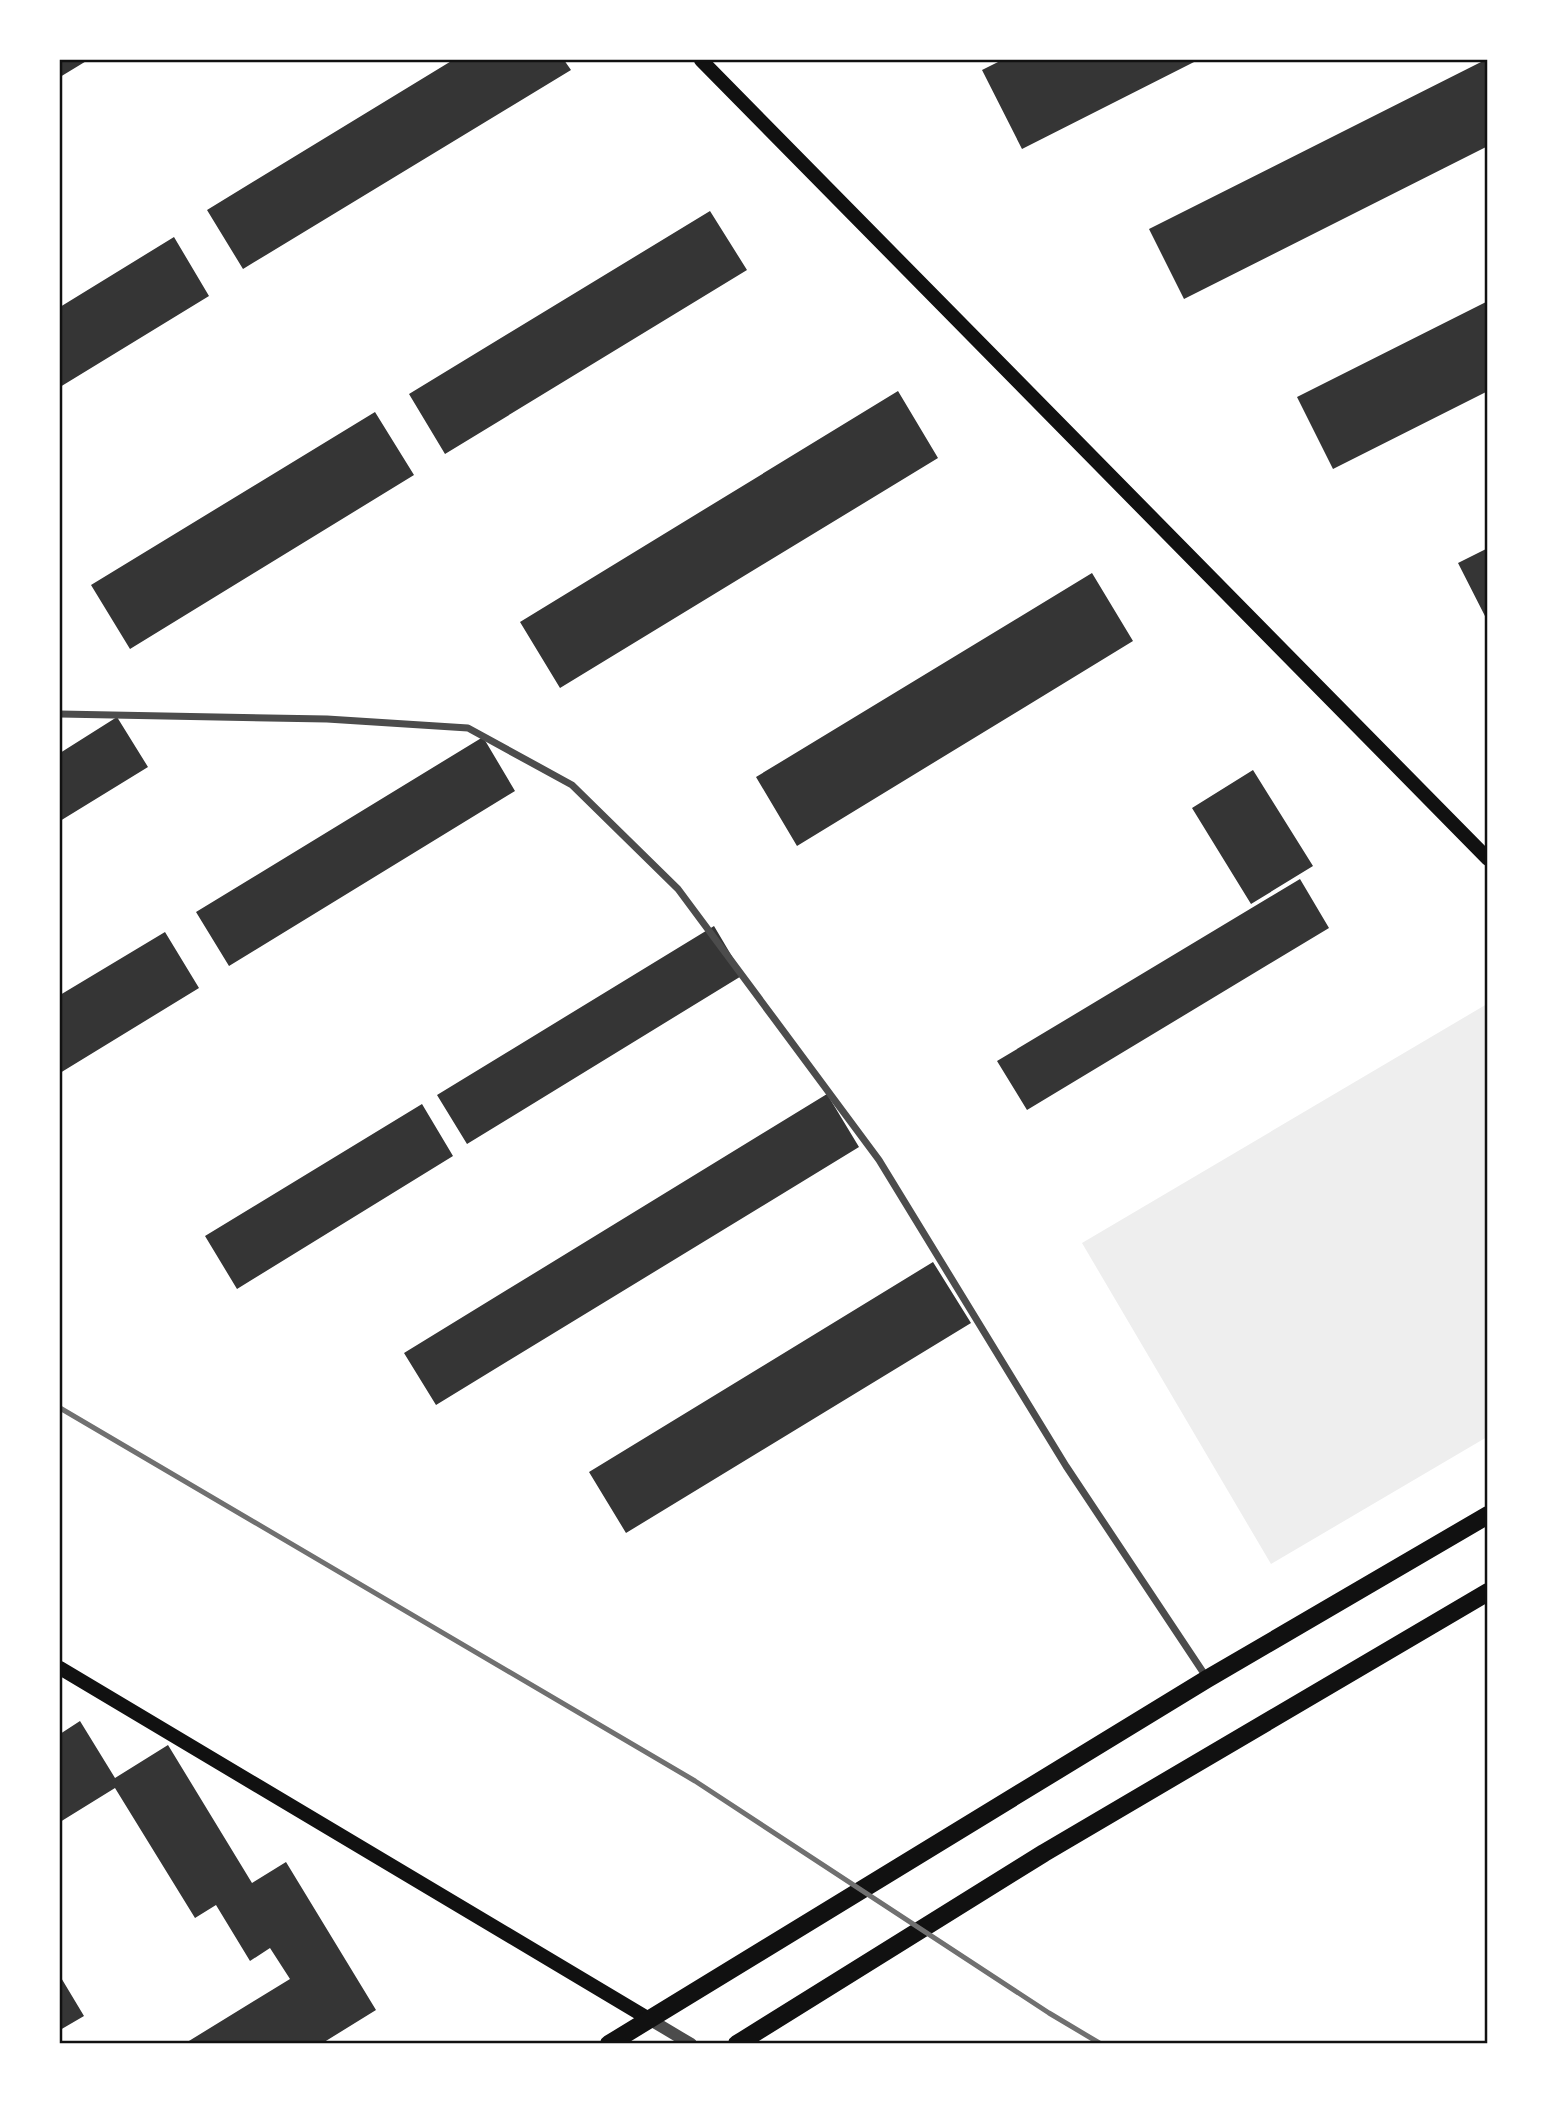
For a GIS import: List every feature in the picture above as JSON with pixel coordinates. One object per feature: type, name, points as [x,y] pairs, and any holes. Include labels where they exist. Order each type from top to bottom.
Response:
[{"type":"main road","points":[[701,60],[1488,859]]},
{"type":"main road","points":[[609,2043],[1207,1679],[1488,1516]]},
{"type":"main road","points":[[737,2043],[1044,1853],[1488,1592]]},
{"type":"main road","points":[[60,1668],[649,2019]]},
{"type":"street","points":[[60,714],[327,719],[468,729],[572,785],[678,889],[879,1160],[1066,1466],[1207,1679]]},
{"type":"street","points":[[649,2019],[691,2043]]},
{"type":"shaded area","points":[[1487,1004],[1487,1437],[1271,1564],[1082,1243]]},
{"type":"building","points":[[60,60],[88,60],[60,77]]},
{"type":"building","points":[[453,60],[564,60],[571,70],[243,269],[207,210]]},
{"type":"building","points":[[1002,60],[1198,60],[1022,149],[982,70]]},
{"type":"building","points":[[1488,60],[1488,146],[1184,299],[1149,229]]},
{"type":"building","points":[[710,211],[747,270],[445,454],[409,394]]},
{"type":"building","points":[[174,237],[209,296],[60,387],[60,307]]},
{"type":"building","points":[[1488,301],[1488,391],[1333,469],[1297,397]]},
{"type":"building","points":[[898,391],[938,458],[560,688],[520,622]]},
{"type":"building","points":[[375,412],[414,475],[130,649],[91,585]]},
{"type":"building","points":[[1488,548],[1488,622],[1458,563]]},
{"type":"building","points":[[1092,573],[1133,641],[797,846],[756,777]]},
{"type":"building","points":[[117,717],[148,767],[60,821],[60,753]]},
{"type":"building","points":[[483,737],[515,791],[229,966],[196,912]]},
{"type":"building","points":[[1253,770],[1313,866],[1251,904],[1192,808]]},
{"type":"building","points":[[1300,879],[1329,928],[1027,1110],[997,1061]]},
{"type":"building","points":[[714,926],[743,975],[467,1144],[437,1095]]},
{"type":"building","points":[[165,932],[199,988],[60,1073],[60,995]]},
{"type":"building","points":[[827,1094],[859,1147],[436,1405],[404,1353]]},
{"type":"building","points":[[422,1104],[453,1156],[237,1289],[205,1236]]},
{"type":"building","points":[[933,1262],[971,1323],[626,1533],[589,1472]]},
{"type":"building","points":[[80,1721],[115,1778],[168,1745],[252,1883],[286,1862],[376,2010],[321,2044],[184,2044],[290,1979],[270,1948],[250,1961],[216,1905],[195,1918],[115,1788],[60,1822],[60,1734]]},
{"type":"building","points":[[60,1976],[84,2016],[60,2030]]},
{"type":"railway","points":[[60,1408],[695,1781],[1049,2013],[1101,2044]]}]
